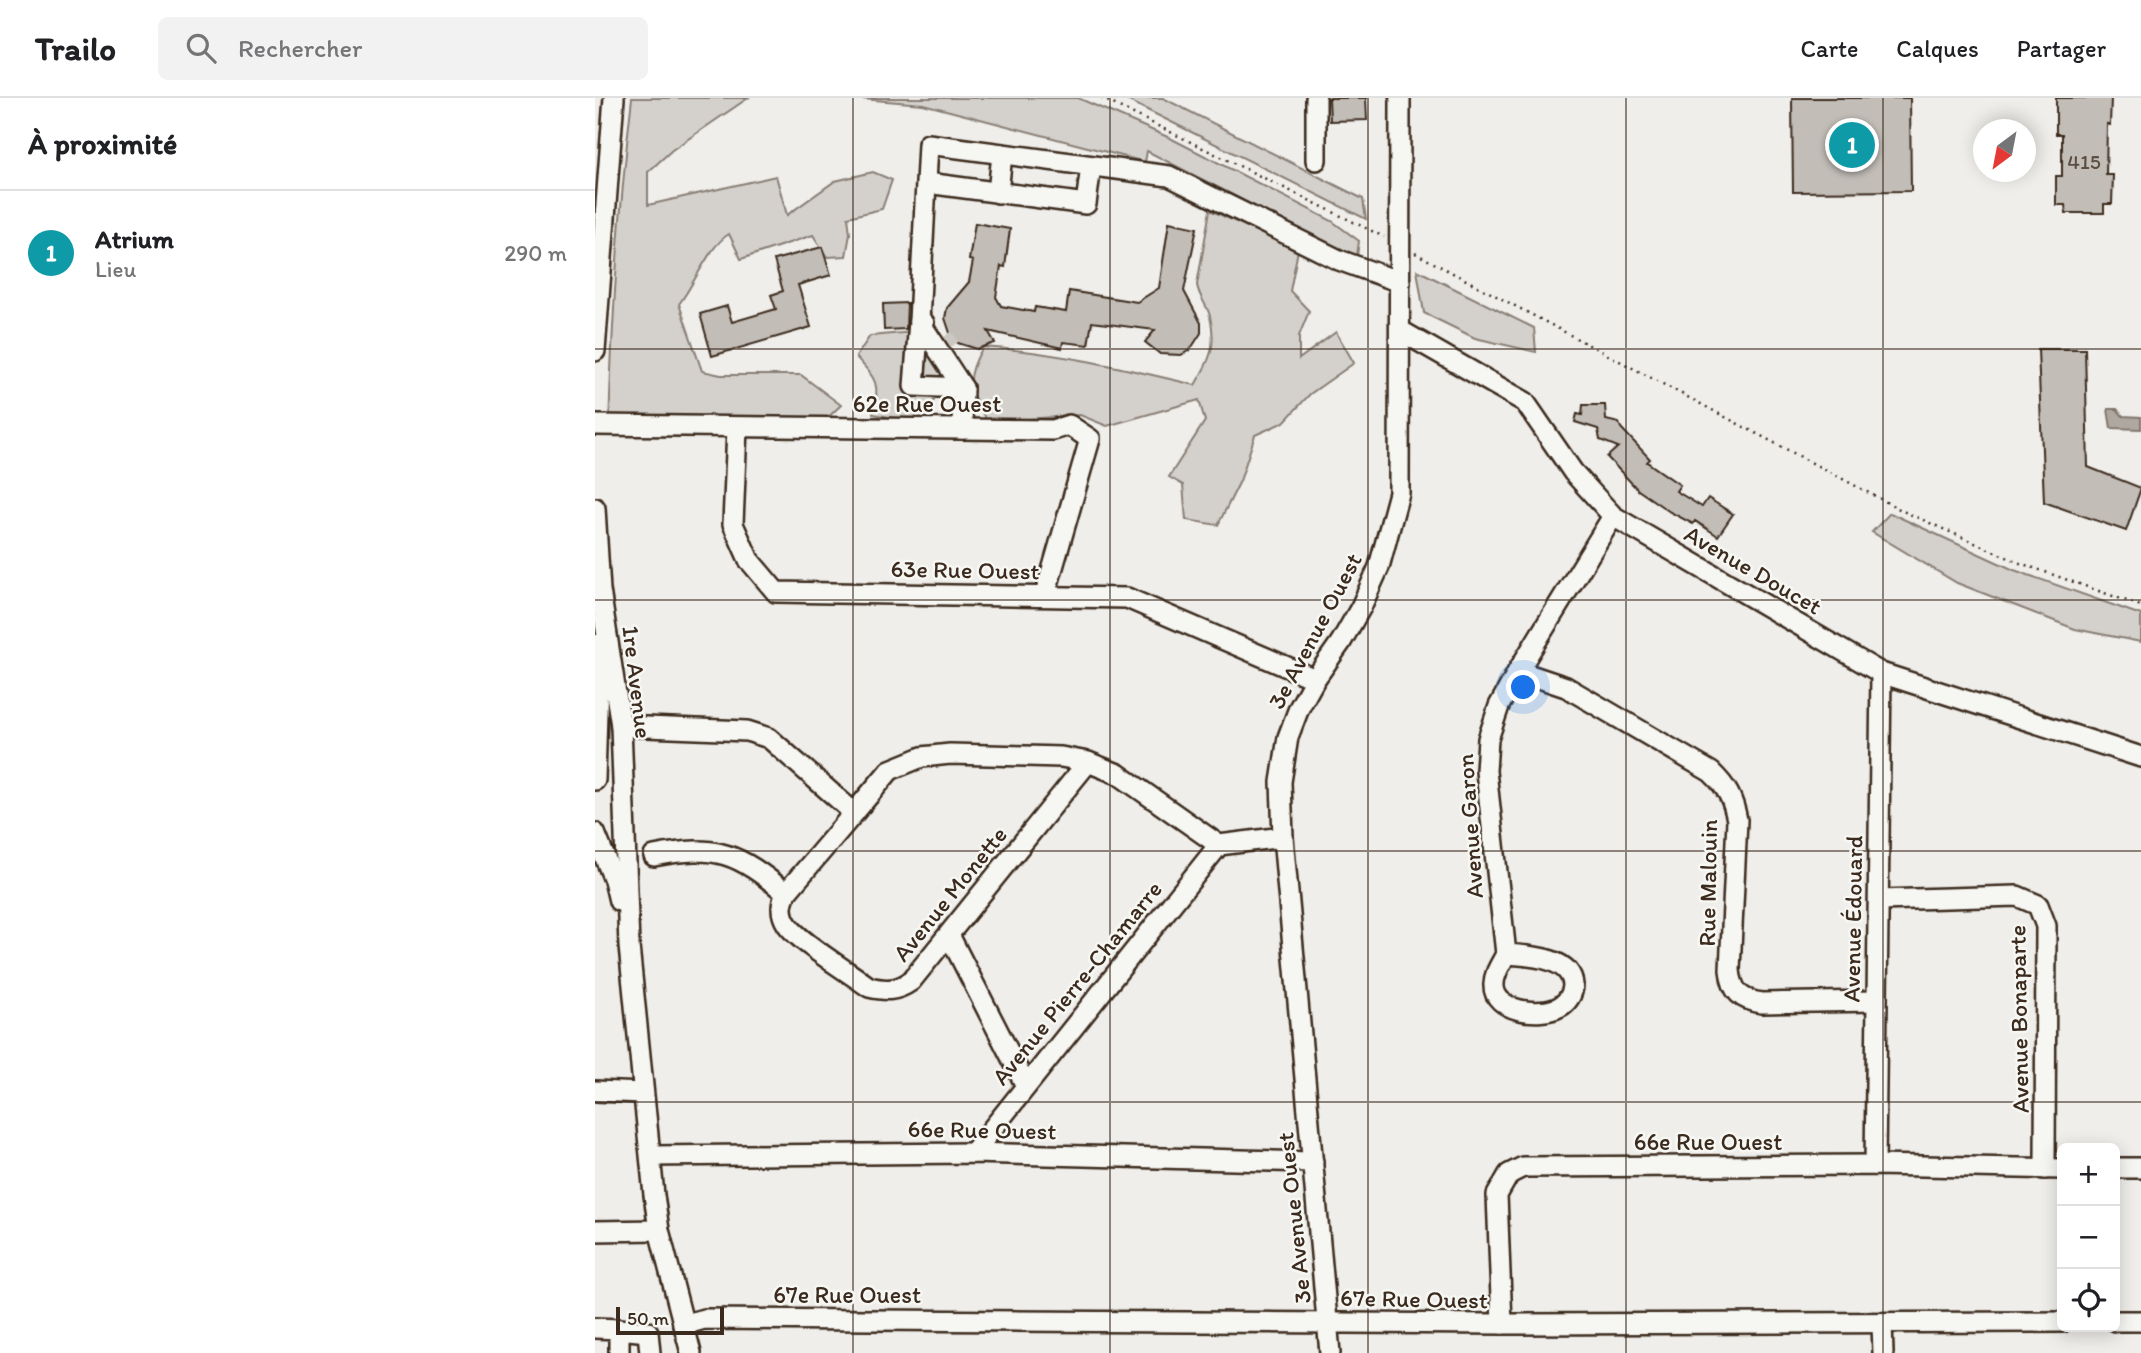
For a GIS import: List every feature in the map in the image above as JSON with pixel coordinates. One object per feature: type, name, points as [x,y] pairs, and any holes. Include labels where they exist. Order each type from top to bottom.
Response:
[{"type":"street","points":[[1316,98],[1316,160]]},
{"type":"street","name":"3e Avenue Ouest","points":[[1330,1353],[1283,837],[1281,782],[1288,737],[1299,708],[1361,607],[1391,529],[1399,482],[1400,98]]},
{"type":"street","points":[[595,351],[608,107]]},
{"type":"street","points":[[960,381],[914,386],[928,144],[1169,176],[1339,260],[1401,282]]},
{"type":"street","points":[[998,193],[1002,154]]},
{"type":"street","points":[[927,183],[1086,204],[1091,166]]},
{"type":"street","points":[[919,321],[939,328],[958,357],[962,429]]},
{"type":"street","points":[[919,321],[960,381]]},
{"type":"street","name":"Avenue Doucet","points":[[1401,331],[1525,402],[1573,472],[1613,516],[1881,673],[2141,757]]},
{"type":"street","name":"62e Rue Ouest","points":[[595,425],[1053,430],[1069,425],[1090,439],[1045,595]]},
{"type":"street","name":"63e Rue Ouest","points":[[737,428],[733,524],[749,560],[776,592],[1127,598],[1315,679]]},
{"type":"street","name":"1re Avenue","points":[[595,508],[600,590],[621,726],[629,946],[650,1156],[659,1230],[691,1353]]},
{"type":"street","name":"Avenue Garon","points":[[1506,954],[1486,771],[1488,739],[1499,706],[1518,671],[1613,516]]},
{"type":"street","points":[[595,780],[600,590]]},
{"type":"street","name":"Rue Malouin","points":[[1518,671],[1566,687],[1711,772],[1726,786],[1737,820],[1730,970],[1736,993],[1747,1001],[1762,1003],[1876,1001]]},
{"type":"street","name":"Avenue Édouard","points":[[1875,1166],[1881,673]]},
{"type":"street","points":[[621,726],[747,731],[769,738],[854,813]]},
{"type":"street","points":[[654,856],[687,850],[736,857],[755,867],[786,893],[890,770],[922,757],[950,754],[1061,757],[1088,762],[1118,774],[1219,845],[1283,837]]},
{"type":"street","name":"Avenue Monette","points":[[786,893],[781,903],[782,912],[792,930],[869,987],[880,990],[901,988],[911,981],[1088,762]]},
{"type":"street","name":"1re Avenue","points":[[595,833],[614,880],[629,946]]},
{"type":"street","name":"Avenue Pierre-Chamarre","points":[[973,1153],[1219,845]]},
{"type":"street","name":"Avenue Bonaparte","points":[[1879,900],[2017,896],[2038,905],[2046,926],[2054,1169]]},
{"type":"street","points":[[949,935],[1026,1086]]},
{"type":"street","points":[[595,1091],[643,1093]]},
{"type":"street","name":"66e Rue Ouest","points":[[650,1156],[973,1153],[1313,1162]]},
{"type":"street","name":"66e Rue Ouest","points":[[1502,1324],[1497,1195],[1509,1174],[1523,1167],[1875,1166],[2054,1169]]},
{"type":"street","points":[[2120,1168],[2141,1168]]},
{"type":"street","points":[[595,1231],[659,1230]]},
{"type":"street","name":"67e Rue Ouest","points":[[683,1325],[703,1319],[1502,1324],[2057,1322]]},
{"type":"street","points":[[2120,1321],[2141,1321]]},
{"type":"street","points":[[1882,1323],[1883,1353]]},
{"type":"street","points":[[595,1328],[648,1332],[650,1353]]},
{"type":"street","points":[[619,1329],[619,1353]]},
{"type":"path","points":[[1101,98],[1383,237]]},
{"type":"path","points":[[1414,253],[1905,512],[2020,563],[2141,606]]},
{"type":"shaded area","points":[[632,98],[748,98],[672,150],[648,172],[648,205],[776,176],[787,215],[835,181],[873,172],[892,180],[882,209],[848,217],[850,234],[846,256],[827,257],[813,235],[741,259],[729,234],[715,247],[679,304],[702,371],[721,375],[801,375],[841,405],[822,423],[609,429],[617,263]]},
{"type":"shaded area","points":[[849,98],[1078,98],[1170,138],[1332,221],[1359,241],[1357,256],[1340,250],[1147,151],[1145,162],[923,104]]},
{"type":"shaded area","points":[[1123,98],[1163,98],[1363,199],[1366,219]]},
{"type":"shaded area","points":[[1210,210],[1298,250],[1290,291],[1309,311],[1299,336],[1299,359],[1336,332],[1354,363],[1310,394],[1284,422],[1255,435],[1240,481],[1218,525],[1186,520],[1183,485],[1169,477],[1205,421],[1199,400],[1107,426],[1080,415],[988,422],[976,402],[971,385],[973,368],[983,347],[1063,357],[1195,385],[1211,353],[1213,336],[1210,316],[1197,285]]},
{"type":"shaded area","points":[[1417,270],[1534,328],[1536,352],[1475,338],[1424,313]]},
{"type":"shaded area","points":[[914,332],[932,349],[945,381],[933,402],[910,421],[873,414],[877,396],[875,382],[856,357],[870,336]]},
{"type":"shaded area","points":[[2108,409],[2117,409],[2123,416],[2141,417],[2141,429],[2111,428]]},
{"type":"shaded area","points":[[1890,513],[2014,570],[2141,615],[2141,642],[2075,629],[1957,583],[1872,532]]},
{"type":"building","points":[[1329,98],[1366,98],[1367,120],[1330,121]]},
{"type":"building","points":[[1792,98],[1910,98],[1911,191],[1793,192]]},
{"type":"building","points":[[2056,98],[2111,98],[2110,125],[2107,124],[2106,175],[2113,175],[2112,204],[2104,204],[2104,213],[2066,213],[2065,205],[2056,205],[2056,176],[2062,176],[2062,134],[2056,134]]},
{"type":"building","points":[[1169,222],[1197,228],[1184,291],[1201,323],[1201,333],[1190,350],[1181,355],[1160,354],[1145,342],[1155,330],[1092,322],[1088,345],[1063,342],[1062,348],[988,331],[995,343],[977,349],[958,343],[951,336],[945,318],[947,308],[969,282],[973,261],[969,260],[975,223],[1010,229],[1005,267],[1001,266],[996,297],[1001,306],[1034,312],[1035,307],[1066,312],[1069,291],[1137,302],[1159,288]]},
{"type":"building","points":[[822,247],[831,275],[798,285],[811,327],[712,356],[700,314],[727,306],[732,322],[776,309],[771,295],[783,291],[774,260]]},
{"type":"building","points":[[907,303],[906,329],[884,330],[883,304]]},
{"type":"building","points":[[2038,349],[2085,349],[2088,467],[2141,488],[2126,531],[2044,502]]},
{"type":"building","points":[[1583,405],[1605,405],[1606,420],[1619,423],[1650,459],[1647,462],[1680,485],[1676,491],[1702,507],[1708,498],[1733,514],[1718,536],[1695,521],[1693,524],[1670,512],[1638,490],[1607,457],[1618,447],[1600,440],[1598,429],[1575,422],[1577,414],[1582,415]]},
{"type":"tunnel","points":[[944,337],[951,347]]},
{"type":"place","name":"Atrium","points":[[1852,145]]}]
